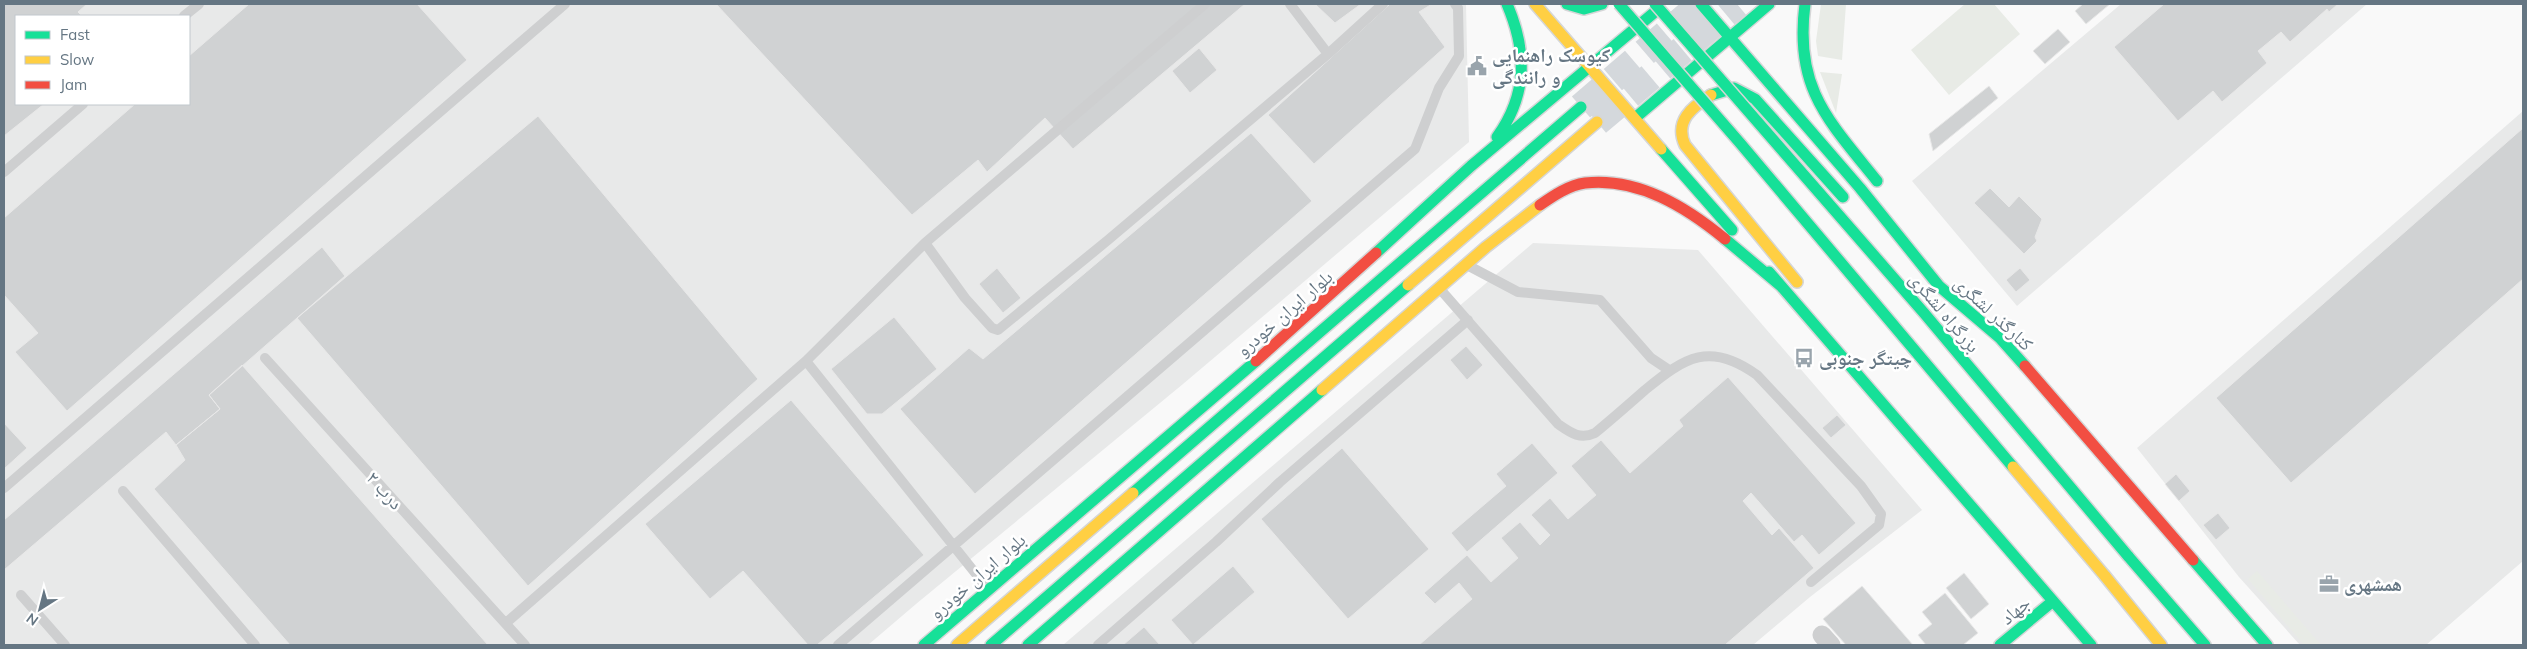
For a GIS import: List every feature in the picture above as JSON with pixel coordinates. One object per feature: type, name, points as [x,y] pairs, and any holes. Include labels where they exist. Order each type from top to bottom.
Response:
[{"type":"main road","points":[[1471,166],[1501,133],[1514,108],[1521,79],[1521,44],[1506,4]]},
{"type":"main road","points":[[1536,4],[2092,645]]},
{"type":"main road","points":[[1567,4],[1584,9],[1602,4]]},
{"type":"main road","points":[[1619,4],[1752,158],[2161,645]]},
{"type":"main road","name":"بزرگراه لشگری","points":[[1655,4],[1924,314],[2128,556],[2206,645]]},
{"type":"main road","name":"بلوار ایران خودرو","points":[[924,645],[1317,308],[1471,166],[1664,4]]},
{"type":"main road","name":"کنارگذر لشگری","points":[[1701,4],[1860,188],[1939,286],[2000,338],[2267,645]]},
{"type":"main road","points":[[1635,118],[1770,4]]},
{"type":"main road","points":[[1805,4],[1801,25],[1801,51],[1806,78],[1819,104],[1834,127],[1884,190]]},
{"type":"main road","points":[[1806,292],[1686,148],[1681,136],[1681,123],[1690,112],[1718,90],[1732,88],[1742,91],[1755,99],[1850,205]]},
{"type":"main road","name":"بلوار ایران خودرو","points":[[957,645],[1581,106]]},
{"type":"main road","points":[[991,645],[1597,122]]},
{"type":"main road","points":[[1028,645],[1496,240],[1556,193],[1582,183],[1616,183],[1652,190],[1681,205],[1781,286]]},
{"type":"main road","points":[[1896,252],[1939,286]]},
{"type":"main road","points":[[1964,291],[2000,338]]},
{"type":"main road","points":[[1817,308],[1852,368]]},
{"type":"main road","name":"جهاد","points":[[2000,645],[2053,601]]},
{"type":"lane","points":[[185,15],[199,4]]},
{"type":"lane","points":[[4,488],[565,4]]},
{"type":"lane","points":[[506,623],[806,361],[925,243],[1204,4]]},
{"type":"lane","points":[[1290,4],[1328,54]]},
{"type":"lane","points":[[925,243],[965,298],[992,328],[998,330],[1108,240],[1328,54],[1383,4]]},
{"type":"lane","points":[[838,645],[1415,149],[1439,88],[1459,56],[1458,8],[1455,4]]},
{"type":"lane","points":[[4,172],[82,105]]},
{"type":"lane","points":[[1467,265],[1518,292],[1600,300],[1651,358],[1669,370]]},
{"type":"lane","points":[[1440,288],[1558,424],[1573,435],[1586,437],[1595,433],[1681,362],[1718,356],[1741,364],[1757,375],[1861,486],[1881,514],[1879,524],[1811,582]]},
{"type":"lane","points":[[1098,645],[1216,542],[1280,482],[1468,320]]},
{"type":"lane","name":"درب ۲","points":[[265,358],[525,645]]},
{"type":"lane","points":[[806,361],[989,589]]},
{"type":"lane","points":[[123,492],[255,645]]},
{"type":"lane","points":[[21,595],[65,645]]},
{"type":"shaded area","points":[[4,4],[1466,4],[1469,142],[1183,384],[868,645],[4,645]]},
{"type":"shaded area","points":[[1821,4],[1846,4],[1842,60],[1818,56],[1816,41]]},
{"type":"shaded area","points":[[1965,4],[1994,4],[2020,34],[1949,95],[1911,50]]},
{"type":"shaded area","points":[[2121,4],[2367,4],[2017,306],[1912,181]]},
{"type":"shaded area","points":[[1820,72],[1842,74],[1836,113]]},
{"type":"shaded area","points":[[2523,111],[2523,561],[2426,645],[2300,645],[2239,577],[2137,448]]},
{"type":"shaded area","points":[[1533,243],[1698,250],[1922,510],[1810,597],[1753,645],[1063,645]]},
{"type":"shaded area","points":[[2257,571],[2321,645],[2304,645],[2248,579]]},
{"type":"building","points":[[4,4],[87,4],[78,12],[81,15],[15,15],[15,105],[43,105],[4,136]]},
{"type":"building","points":[[249,4],[417,4],[467,60],[67,411],[15,352],[38,333],[4,295],[4,218],[134,105],[190,105],[190,55]]},
{"type":"building","points":[[716,4],[1245,4],[1073,149],[1045,118],[987,172],[978,160],[912,215]]},
{"type":"building","points":[[1315,4],[1361,4],[1335,23]]},
{"type":"building","points":[[1390,4],[1432,4],[1419,12],[1445,47],[1314,164],[1268,115]]},
{"type":"building","points":[[2083,4],[2110,4],[2086,24],[2075,11]]},
{"type":"building","points":[[2164,4],[2338,4],[2329,12],[2327,9],[2290,42],[2281,32],[2258,51],[2267,63],[2222,102],[2213,91],[2178,121],[2114,47]]},
{"type":"building","points":[[2058,29],[2070,42],[2045,64],[2033,51]]},
{"type":"building","points":[[1199,48],[1217,70],[1190,93],[1172,71]]},
{"type":"building","points":[[1989,86],[1998,98],[1933,151],[1929,134]]},
{"type":"building","points":[[538,116],[758,379],[528,586],[297,318]]},
{"type":"building","points":[[2523,128],[2523,279],[2291,483],[2216,398]]},
{"type":"building","points":[[1251,133],[1312,201],[975,494],[900,409],[969,348],[983,359]]},
{"type":"building","points":[[1990,188],[2009,207],[2019,196],[2042,219],[2035,237],[2037,241],[2024,254],[1974,203]]},
{"type":"building","points":[[322,247],[345,276],[209,395],[220,409],[176,445],[166,432],[4,570],[4,520]]},
{"type":"building","points":[[997,268],[1021,298],[1003,313],[979,284]]},
{"type":"building","points":[[2020,268],[2030,280],[2016,292],[2006,280]]},
{"type":"building","points":[[894,317],[937,369],[882,414],[867,414],[831,369]]},
{"type":"building","points":[[1466,346],[1483,365],[1467,380],[1450,360]]},
{"type":"building","points":[[242,365],[488,645],[290,645],[154,489],[185,460],[176,445],[220,409],[209,395]]},
{"type":"building","points":[[1728,377],[1856,523],[1819,555],[1802,535],[1794,542],[1751,493],[1743,501],[1772,535],[1779,528],[1814,568],[1725,645],[1419,645],[1472,599],[1459,583],[1435,604],[1424,593],[1467,555],[1491,582],[1518,558],[1501,538],[1520,522],[1540,545],[1550,535],[1531,515],[1550,498],[1568,519],[1596,495],[1571,466],[1601,440],[1630,473],[1683,426],[1679,420]]},
{"type":"building","points":[[791,400],[924,555],[817,645],[808,645],[743,571],[710,599],[645,524]]},
{"type":"building","points":[[1837,415],[1846,425],[1831,438],[1822,428]]},
{"type":"building","points":[[4,423],[27,448],[4,469]]},
{"type":"building","points":[[1532,443],[1558,473],[1467,552],[1451,533],[1506,486],[1496,474]]},
{"type":"building","points":[[1342,448],[1429,549],[1348,619],[1261,519]]},
{"type":"building","points":[[2176,474],[2190,491],[2179,501],[2165,484]]},
{"type":"building","points":[[2218,513],[2230,528],[2216,540],[2203,525]]},
{"type":"building","points":[[1233,566],[1255,592],[1193,645],[1171,620]]},
{"type":"building","points":[[1964,573],[1989,604],[1971,619],[1946,588]]},
{"type":"building","points":[[1862,586],[1913,645],[1846,645],[1823,619]]},
{"type":"building","points":[[1945,593],[1978,633],[1963,645],[1926,645],[1918,635],[1932,624],[1922,612]]},
{"type":"building","points":[[1144,627],[1160,645],[1123,645]]},
{"type":"tunnel","points":[[1581,107],[1701,4]]},
{"type":"tunnel","points":[[1597,122],[1737,4]]},
{"type":"traffic: fast","points":[[1497,137],[1514,105],[1521,72],[1521,55],[1518,39],[1514,21],[1507,4]]},
{"type":"traffic: fast","points":[[1567,4],[1584,9],[1602,4]]},
{"type":"traffic: fast","points":[[1619,4],[1740,143],[2013,467]]},
{"type":"traffic: fast","points":[[1655,4],[1924,313],[2128,556]]},
{"type":"traffic: fast","points":[[1701,4],[1860,188],[1939,286],[2000,338],[2025,366]]},
{"type":"traffic: fast","points":[[1635,118],[1769,4]]},
{"type":"traffic: fast","points":[[1805,4],[1803,33],[1805,59],[1810,81],[1830,120],[1877,181]]},
{"type":"traffic: fast","points":[[1376,253],[1471,166],[1656,11]]},
{"type":"traffic: fast","points":[[1711,95],[1734,88],[1755,99],[1843,197]]},
{"type":"traffic: fast","points":[[1133,493],[1581,107]]},
{"type":"traffic: fast","points":[[1661,149],[1732,230]]},
{"type":"traffic: fast","points":[[1725,239],[1781,286]]},
{"type":"traffic: fast","points":[[1769,272],[2091,645]]},
{"type":"traffic: fast","points":[[991,645],[1408,285]]},
{"type":"traffic: fast","points":[[924,645],[1256,361]]},
{"type":"traffic: fast","points":[[1028,645],[1322,390]]},
{"type":"traffic: fast","points":[[2128,556],[2205,645]]},
{"type":"traffic: fast","points":[[2193,560],[2267,645]]},
{"type":"traffic: fast","points":[[2000,645],[2053,601]]},
{"type":"traffic: slow","points":[[1535,4],[1661,149]]},
{"type":"traffic: slow","points":[[1711,95],[1697,104],[1683,122],[1682,136],[1685,145],[1797,282]]},
{"type":"traffic: slow","points":[[1408,285],[1597,122]]},
{"type":"traffic: slow","points":[[1322,390],[1486,247],[1540,205]]},
{"type":"traffic: slow","points":[[2013,467],[2105,576]]},
{"type":"traffic: slow","points":[[957,645],[1133,493]]},
{"type":"traffic: slow","points":[[2105,576],[2161,645]]},
{"type":"traffic: jam","points":[[1540,205],[1561,191],[1579,184],[1605,182],[1624,185],[1642,190],[1678,206],[1725,239]]},
{"type":"traffic: jam","points":[[1256,361],[1376,253]]},
{"type":"traffic: jam","points":[[2025,366],[2193,560]]},
{"type":"place","name":"کیوسک راهنمایی و رانندگی","points":[[1477,66]]},
{"type":"place","name":"چیتگر جنوبی","points":[[1804,358]]},
{"type":"place","name":"همشهری","points":[[2329,584]]}]
